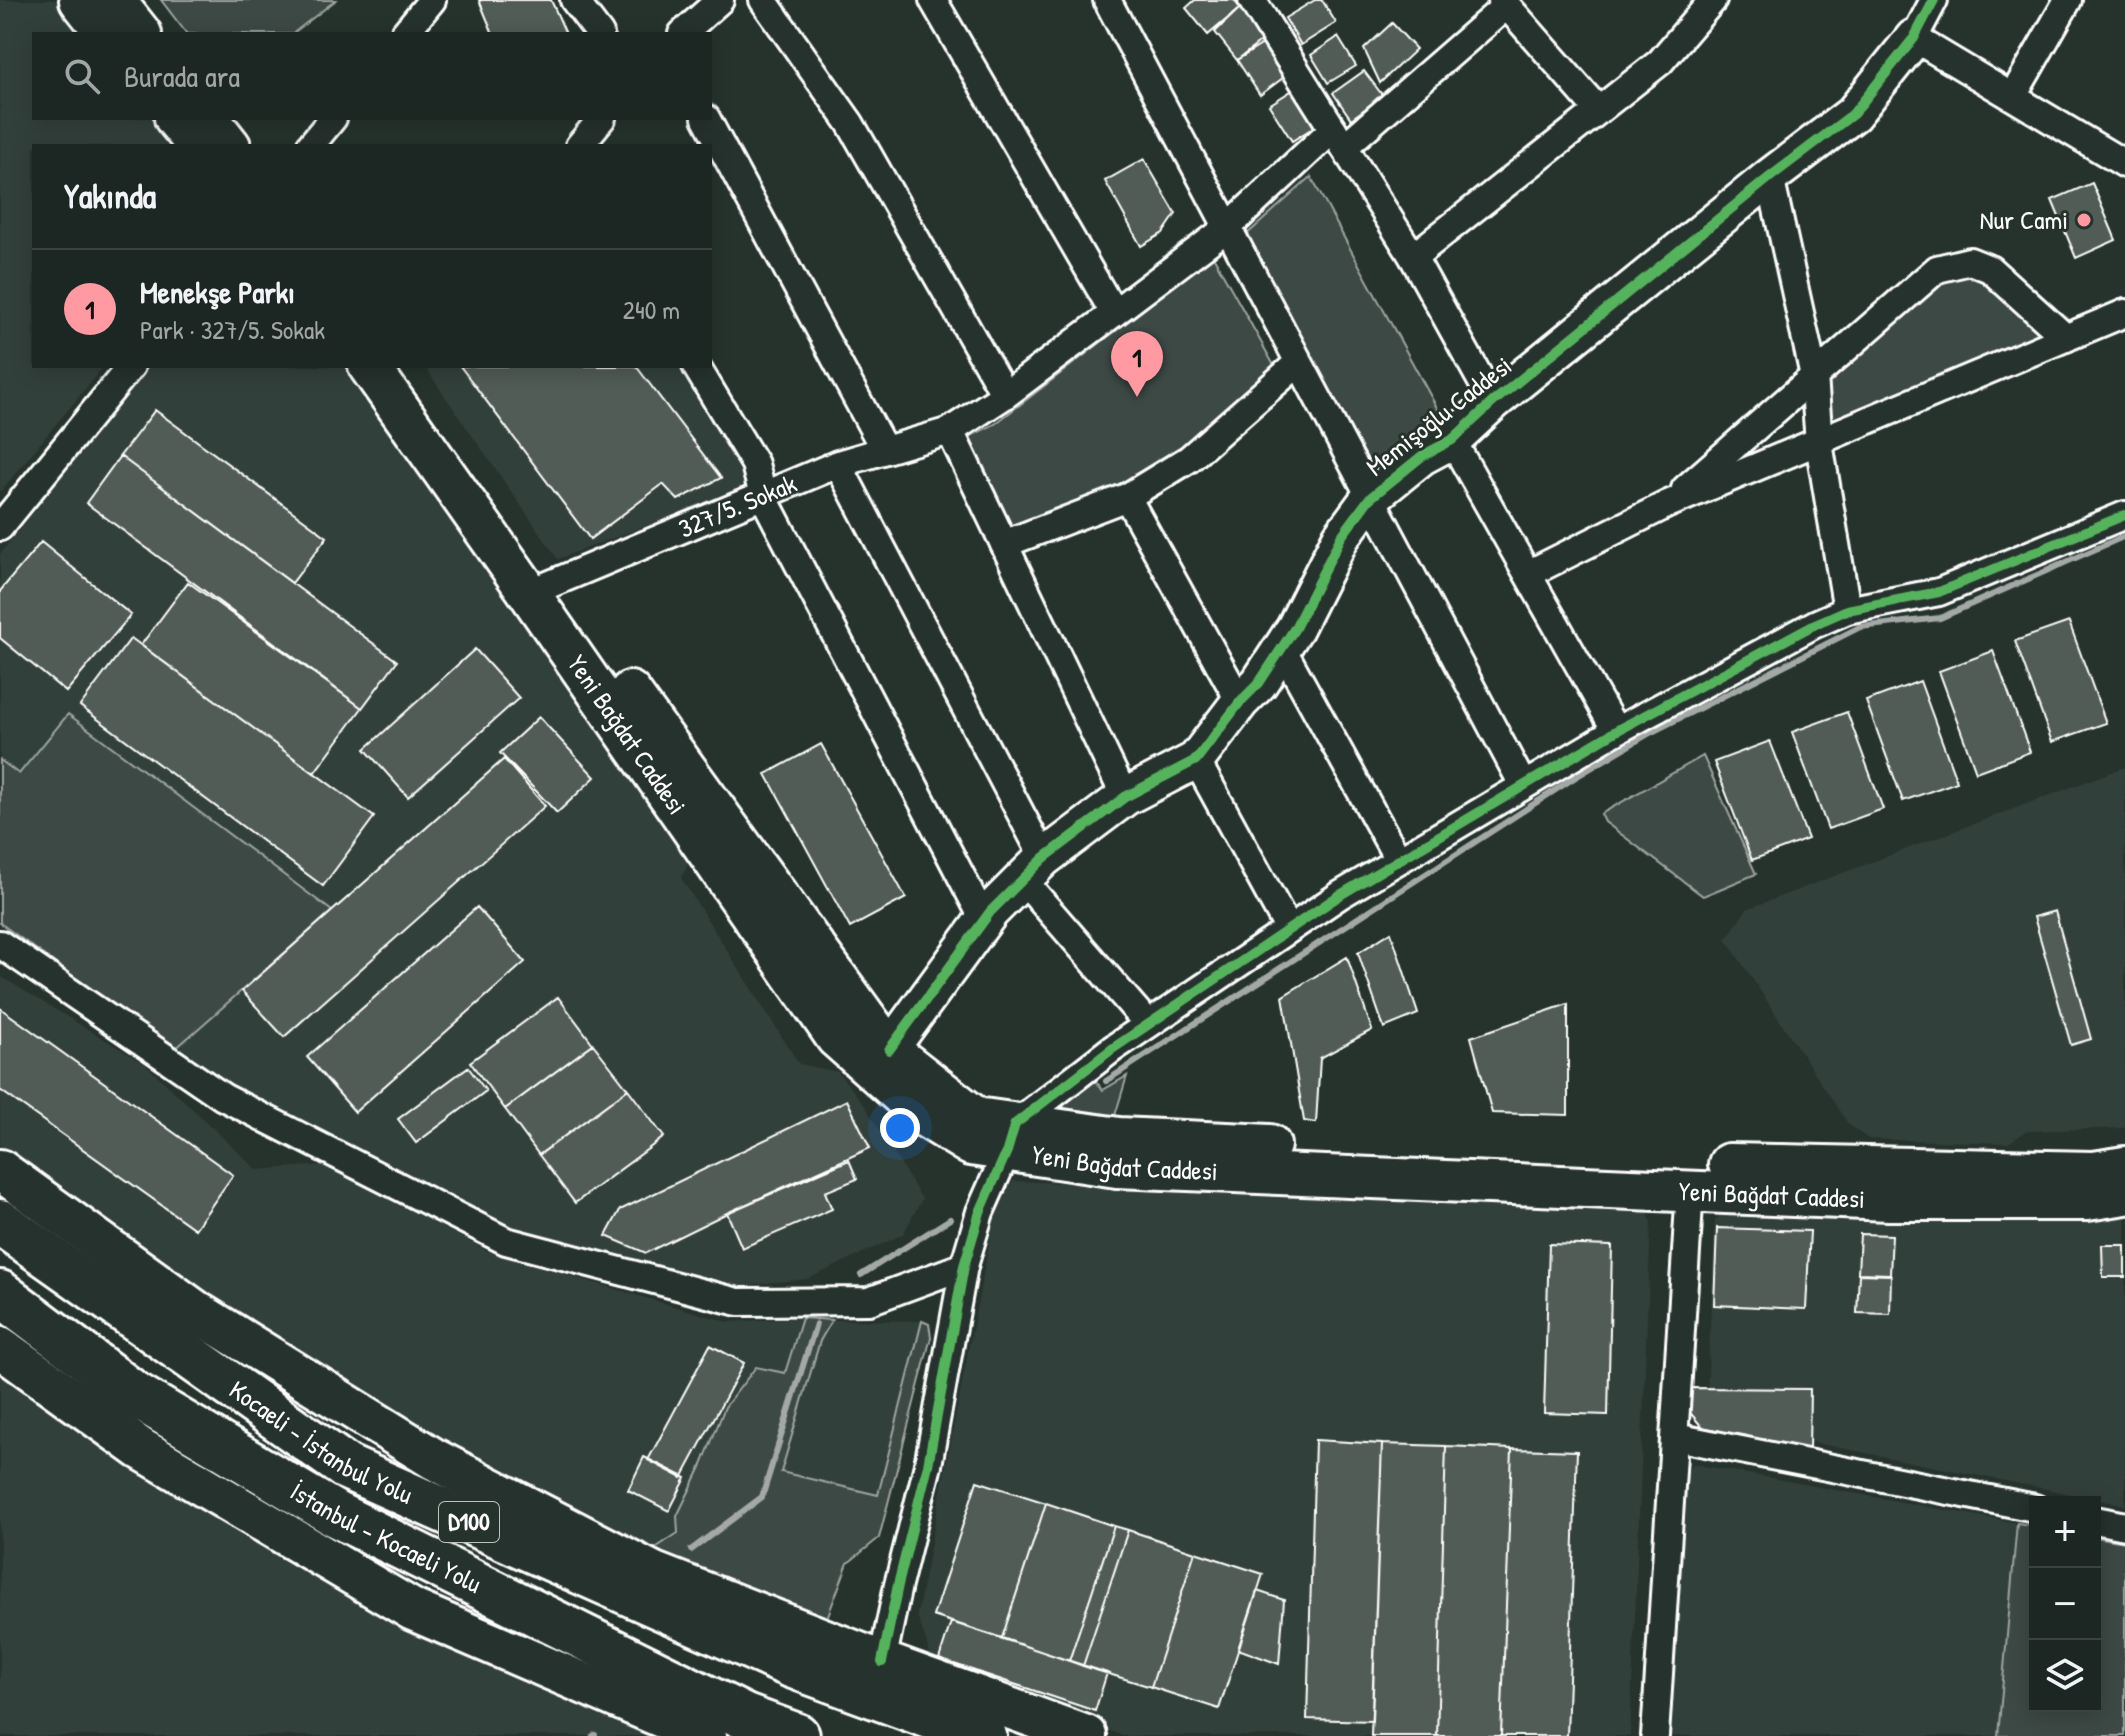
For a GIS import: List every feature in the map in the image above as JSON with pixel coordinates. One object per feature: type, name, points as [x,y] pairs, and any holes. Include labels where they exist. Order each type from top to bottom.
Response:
[{"type":"highway","name":"Kocaeli - İstanbul Yolu","points":[[0,1222],[346,1467],[791,1665],[984,1736]]},
{"type":"highway","name":"İstanbul - Kocaeli Yolu","points":[[0,1293],[134,1394],[335,1514],[745,1717],[797,1736]]},
{"type":"main road","points":[[80,0],[105,32]]},
{"type":"main road","points":[[114,0],[139,32]]},
{"type":"main road","points":[[177,120],[196,144]]},
{"type":"main road","points":[[210,120],[228,144]]},
{"type":"main road","name":"Yeni Bağdat Caddesi","points":[[371,368],[889,1050],[976,1118],[1011,1138],[1117,1167],[1690,1189],[1889,1200],[2087,1200],[2125,1194]]},
{"type":"main road","name":"Yeni Bağdat Caddesi","points":[[400,368],[540,588],[836,1037],[927,1118],[971,1145],[1011,1138],[1119,1138],[1848,1169],[2094,1172],[2125,1167]]},
{"type":"main road","points":[[0,1170],[197,1312],[434,1459],[654,1573],[882,1662],[1086,1736]]},
{"type":"main road","points":[[0,1347],[141,1449],[413,1610],[706,1736]]},
{"type":"street","points":[[406,32],[432,0]]},
{"type":"street","points":[[574,0],[598,32]]},
{"type":"street","points":[[684,32],[720,0]]},
{"type":"street","points":[[763,0],[850,123],[1005,395]]},
{"type":"street","points":[[933,0],[1114,313]]},
{"type":"street","points":[[1107,0],[1523,785]]},
{"type":"street","points":[[1252,0],[1413,257],[1493,402]]},
{"type":"street","points":[[1413,257],[1660,62],[1713,0]]},
{"type":"street","points":[[2013,96],[2068,0]]},
{"type":"street","points":[[1930,1],[1914,38],[2125,164]]},
{"type":"street","points":[[1504,2],[1598,110]]},
{"type":"street","name":"327/5. Sokak","points":[[540,588],[838,464],[950,431],[1005,395],[1227,228],[1504,2]]},
{"type":"street","name":"Memişoğlu Caddesi","points":[[889,1050],[984,920],[1033,868],[1125,797],[1196,760],[1240,702],[1259,683],[1282,648],[1341,537],[1369,499],[1422,456],[1452,440],[1493,402],[1770,177],[1853,114],[1914,38]]},
{"type":"street","points":[[312,144],[331,120]]},
{"type":"street","points":[[581,144],[600,120]]},
{"type":"street","points":[[707,120],[884,449]]},
{"type":"street","points":[[1770,177],[1814,376],[1819,443],[1847,610]]},
{"type":"street","points":[[1668,504],[1937,269],[1970,261],[1990,269],[2066,338]]},
{"type":"street","points":[[1528,574],[1668,504],[2125,313]]},
{"type":"street","points":[[1004,544],[1127,497],[1189,459],[1298,363]]},
{"type":"street","points":[[0,527],[129,368]]},
{"type":"street","points":[[697,368],[755,464],[763,496],[984,920]]},
{"type":"street","points":[[950,431],[1125,797]]},
{"type":"street","points":[[1452,440],[1616,731]]},
{"type":"street","points":[[838,464],[1033,868],[1148,1024]]},
{"type":"street","points":[[1127,497],[1240,702]]},
{"type":"street","points":[[882,1662],[928,1465],[964,1266],[980,1212],[1011,1138],[1148,1024],[1288,928],[1398,859],[1616,731],[1815,624],[1847,610],[1939,592],[2125,515]]},
{"type":"street","points":[[1282,648],[1398,859]]},
{"type":"street","points":[[1196,760],[1288,928]]},
{"type":"street","points":[[0,944],[223,1097],[506,1241],[738,1302],[869,1301],[964,1266]]},
{"type":"street","points":[[1655,1736],[1690,1189]]},
{"type":"street","points":[[1675,1437],[2029,1507]]},
{"type":"street","points":[[2101,1521],[2125,1526]]},
{"type":"shaded area","points":[[0,0],[68,0],[93,32],[32,32],[32,120],[162,120],[180,144],[32,144],[32,368],[102,368],[0,492]]},
{"type":"shaded area","points":[[161,0],[336,0],[295,32],[185,32]]},
{"type":"shaded area","points":[[1311,177],[1442,417],[1373,469],[1245,236]]},
{"type":"shaded area","points":[[1213,256],[1276,369],[1182,449],[1121,490],[1012,530],[969,437],[995,424]]},
{"type":"shaded area","points":[[1969,274],[1982,279],[2041,335],[1832,422],[1827,379],[1943,281]]},
{"type":"shaded area","points":[[148,368],[349,368],[691,858],[681,878],[799,1064],[838,1072],[865,1106],[922,1199],[903,1234],[808,1279],[736,1286],[512,1226],[245,1096],[174,1050],[242,991],[69,714],[18,774],[0,760],[0,554]]},
{"type":"shaded area","points":[[425,368],[680,368],[751,486],[558,559]]},
{"type":"shaded area","points":[[68,714],[332,911],[174,1050],[0,923],[0,760],[19,774]]},
{"type":"shaded area","points":[[1703,756],[1756,874],[1703,896],[1605,822],[1601,814]]},
{"type":"shaded area","points":[[2125,767],[2125,1128],[2027,1131],[2008,1143],[1868,1139],[1849,1125],[1726,939],[1747,909]]},
{"type":"shaded area","points":[[0,976],[145,1064],[257,1170],[323,1165],[489,1252],[728,1322],[802,1318],[749,1486],[651,1551],[527,1488],[224,1314],[0,1147]]},
{"type":"shaded area","points":[[1091,1076],[1103,1090],[1127,1076],[1114,1119],[1063,1112],[1069,1096]]},
{"type":"shaded area","points":[[1013,1181],[1646,1208],[1651,1221],[1630,1736],[1124,1736],[935,1668],[917,1615],[995,1213]]},
{"type":"shaded area","points":[[1731,1207],[2125,1209],[2125,1505],[2101,1500],[2101,1496],[2080,1496],[1731,1426],[1707,1396],[1715,1220]]},
{"type":"shaded area","points":[[802,1318],[832,1320],[820,1341],[781,1472],[878,1495],[922,1321],[929,1324],[931,1337],[879,1538],[848,1563],[827,1618],[813,1617],[651,1551],[678,1533],[677,1516],[725,1407],[756,1367],[785,1373]]},
{"type":"shaded area","points":[[832,1320],[922,1321],[878,1495],[781,1472],[820,1341]]},
{"type":"shaded area","points":[[0,1362],[347,1589],[596,1713],[658,1736],[0,1736]]},
{"type":"shaded area","points":[[1693,1464],[2017,1523],[1998,1736],[1664,1736],[1679,1482]]},
{"type":"shaded area","points":[[2017,1523],[2029,1525],[2029,1712],[2101,1712],[2101,1538],[2125,1542],[2125,1736],[1998,1736]]},
{"type":"building","points":[[479,0],[551,0],[565,32],[492,32]]},
{"type":"building","points":[[1195,0],[1234,0],[1240,8],[1208,35],[1186,8]]},
{"type":"building","points":[[1315,0],[1322,0],[1336,23],[1301,45],[1285,18]]},
{"type":"building","points":[[1240,8],[1267,37],[1237,60],[1215,32]]},
{"type":"building","points":[[1392,23],[1416,49],[1380,83],[1364,49]]},
{"type":"building","points":[[1338,37],[1356,66],[1328,83],[1311,55]]},
{"type":"building","points":[[1268,41],[1291,72],[1260,95],[1237,60]]},
{"type":"building","points":[[1364,71],[1383,96],[1351,119],[1333,93]]},
{"type":"building","points":[[1296,88],[1319,124],[1292,141],[1269,105]]},
{"type":"building","points":[[1144,159],[1176,214],[1163,233],[1141,246],[1105,181]]},
{"type":"building","name":"Nur Cami","points":[[2092,183],[2116,240],[2076,258],[2052,200]]},
{"type":"building","points":[[462,368],[638,368],[721,478],[678,500],[663,484],[590,539]]},
{"type":"building","points":[[155,410],[327,537],[292,583],[120,456]]},
{"type":"building","points":[[120,456],[397,661],[362,708],[86,503]]},
{"type":"building","points":[[41,542],[131,615],[66,692],[0,638],[0,591]]},
{"type":"building","points":[[188,582],[362,708],[314,773],[141,645]]},
{"type":"building","points":[[2069,622],[2106,723],[2052,742],[2015,641]]},
{"type":"building","points":[[131,638],[374,817],[323,886],[80,706]]},
{"type":"building","points":[[475,649],[519,698],[408,797],[365,749]]},
{"type":"building","points":[[1993,651],[2030,752],[1976,772],[1939,671]]},
{"type":"building","points":[[1920,681],[1957,782],[1903,801],[1866,701]]},
{"type":"building","points":[[1847,712],[1883,809],[1828,829],[1792,732]]},
{"type":"building","points":[[539,717],[595,777],[557,813],[500,753]]},
{"type":"building","points":[[1770,741],[1808,839],[1752,860],[1714,762]]},
{"type":"building","points":[[821,744],[906,898],[850,928],[766,774]]},
{"type":"building","points":[[504,759],[545,806],[284,1037],[242,991]]},
{"type":"building","points":[[477,907],[525,962],[355,1112],[307,1057]]},
{"type":"building","points":[[2055,911],[2091,1039],[2071,1045],[2034,917]]},
{"type":"building","points":[[1391,932],[1418,1014],[1384,1028],[1358,953]]},
{"type":"building","points":[[1347,957],[1372,1030],[1320,1058],[1316,1123],[1304,1121],[1283,996]]},
{"type":"building","points":[[558,997],[593,1044],[505,1109],[470,1062]]},
{"type":"building","points":[[1568,1004],[1568,1115],[1492,1113],[1471,1037]]},
{"type":"building","points":[[0,1008],[233,1175],[195,1229],[0,1090]]},
{"type":"building","points":[[593,1044],[628,1089],[539,1155],[505,1109]]},
{"type":"building","points":[[468,1067],[486,1091],[416,1143],[398,1119]]},
{"type":"building","points":[[628,1089],[664,1137],[575,1203],[539,1155]]},
{"type":"building","points":[[847,1100],[870,1148],[646,1253],[606,1236],[620,1210]]},
{"type":"building","points":[[849,1160],[857,1179],[825,1192],[832,1209],[742,1248],[727,1213]]},
{"type":"building","points":[[1717,1228],[1810,1231],[1806,1309],[1714,1305]]},
{"type":"building","points":[[1860,1234],[1892,1235],[1890,1274],[1858,1273]]},
{"type":"building","points":[[1549,1244],[1612,1246],[1608,1415],[1544,1413]]},
{"type":"building","points":[[2102,1245],[2125,1245],[2125,1277],[2103,1277]]},
{"type":"building","points":[[1859,1274],[1891,1275],[1890,1314],[1857,1313]]},
{"type":"building","points":[[710,1345],[744,1363],[682,1478],[648,1460]]},
{"type":"building","points":[[1688,1388],[1810,1389],[1809,1451],[1702,1427],[1687,1409]]},
{"type":"building","points":[[1315,1440],[1382,1444],[1372,1721],[1307,1719]]},
{"type":"building","points":[[1382,1444],[1446,1446],[1437,1736],[1371,1736]]},
{"type":"building","points":[[1446,1446],[1512,1449],[1501,1736],[1437,1736]]},
{"type":"building","points":[[1512,1449],[1577,1451],[1567,1736],[1501,1736]]},
{"type":"building","points":[[644,1457],[686,1478],[669,1511],[628,1490]]},
{"type":"building","points":[[977,1481],[1046,1503],[1002,1638],[933,1616]]},
{"type":"building","points":[[1046,1503],[1114,1526],[1069,1661],[1002,1638]]},
{"type":"building","points":[[1114,1526],[1128,1530],[1083,1666],[1069,1661]]},
{"type":"building","points":[[1128,1530],[1195,1552],[1151,1687],[1083,1666]]},
{"type":"building","points":[[1195,1552],[1263,1574],[1219,1709],[1151,1687]]},
{"type":"building","points":[[1257,1591],[1284,1600],[1279,1664],[1238,1649]]},
{"type":"building","points":[[951,1622],[1107,1673],[1095,1711],[939,1659]]},
{"type":"waterway","points":[[1106,1081],[1574,778],[1650,733],[1860,627],[1940,618],[2125,536]]},
{"type":"waterway","points":[[861,1275],[950,1219]]},
{"type":"waterway","points":[[691,1550],[762,1497],[816,1324]]},
{"type":"cycle path","points":[[889,1050],[990,912],[1044,858],[1125,797],[1196,760],[1240,702],[1259,683],[1295,628],[1341,537],[1369,499],[1422,456],[1452,440],[1493,402],[1770,177],[1853,114],[1914,38],[1934,0]]},
{"type":"cycle path","points":[[882,1662],[928,1465],[964,1266],[980,1212],[1007,1151],[1015,1124],[1112,1049],[1340,895],[1616,731],[1815,624],[1847,610],[1939,592],[2125,515]]},
{"type":"place","name":"Nur Cami","points":[[2084,220]]},
{"type":"place","name":"Menekşe Parkı","points":[[1137,397]]}]
